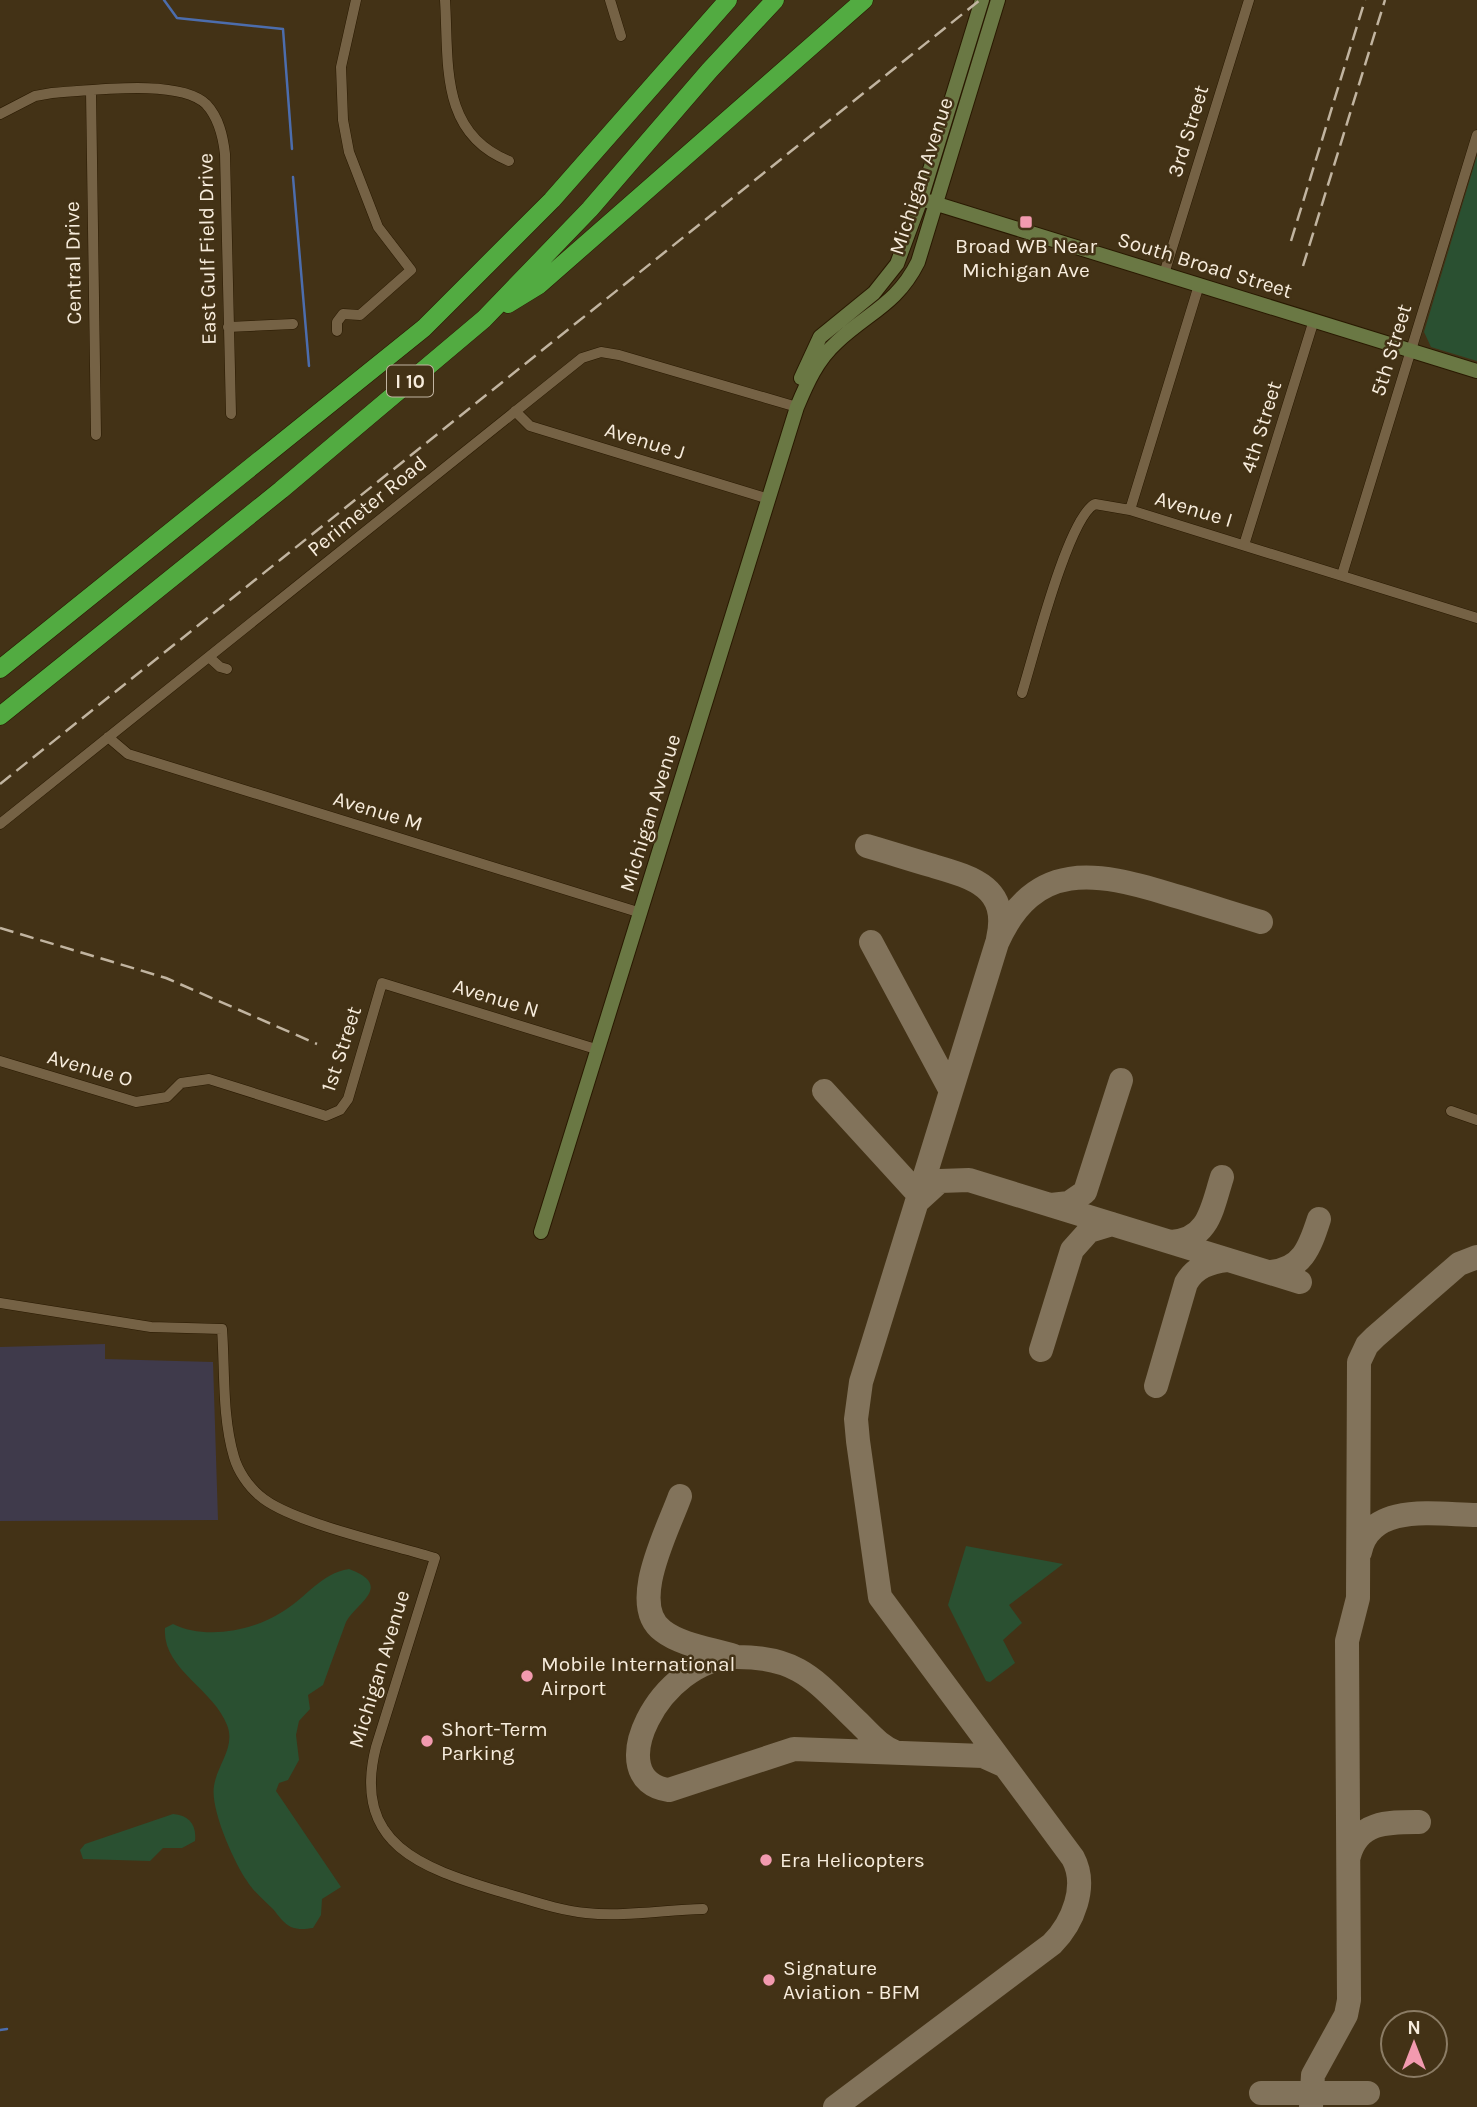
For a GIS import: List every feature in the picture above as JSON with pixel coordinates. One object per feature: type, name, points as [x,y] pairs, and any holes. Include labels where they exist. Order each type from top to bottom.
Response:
[{"type":"highway","name":"I 10","points":[[0,669],[424,328],[552,200],[728,0]]},
{"type":"highway","name":"I 10","points":[[0,716],[281,490],[484,319],[590,209],[709,71],[775,0]]},
{"type":"highway","points":[[484,319],[539,285],[862,3]]},
{"type":"street","points":[[337,331],[337,323],[343,314],[360,315],[411,270],[378,227],[349,152],[343,120],[341,67],[356,0]]},
{"type":"street","points":[[445,0],[451,89],[461,122],[479,144],[509,160]]},
{"type":"street","points":[[610,0],[621,36]]},
{"type":"street","name":"Michigan Avenue","points":[[541,1231],[769,499],[797,407],[801,379],[813,347],[827,329],[887,279],[904,247],[982,0]]},
{"type":"street","name":"3rd Street","points":[[1164,274],[1249,0]]},
{"type":"street","name":"Michigan Avenue","points":[[797,407],[824,355],[901,291],[918,262],[997,2]]},
{"type":"street","name":"East Gulf Field Drive","points":[[91,91],[148,89],[192,95],[205,104],[214,116],[223,140],[231,414]]},
{"type":"street","points":[[0,114],[35,96],[91,91]]},
{"type":"street","name":"Central Drive","points":[[91,91],[96,435]]},
{"type":"street","name":"5th Street","points":[[1342,575],[1477,135]]},
{"type":"street","name":"South Broad Street","points":[[921,199],[1477,371]]},
{"type":"street","points":[[1130,510],[1199,285]]},
{"type":"street","name":"4th Street","points":[[1244,545],[1314,320]]},
{"type":"street","points":[[228,327],[293,324]]},
{"type":"street","name":"Perimeter Road","points":[[0,824],[571,365],[601,352],[620,355],[797,407]]},
{"type":"street","name":"Avenue J","points":[[515,411],[530,426],[769,499]]},
{"type":"street","name":"Avenue I","points":[[1022,693],[1070,538],[1083,512],[1101,503],[1477,618]]},
{"type":"street","points":[[209,657],[219,667],[227,669]]},
{"type":"street","name":"Avenue M","points":[[108,737],[128,754],[641,913]]},
{"type":"street","name":"Avenue N","points":[[382,983],[599,1050]]},
{"type":"street","name":"1st Street","points":[[326,1116],[340,1110],[348,1098],[382,983]]},
{"type":"street","name":"Avenue O","points":[[0,1061],[136,1102],[167,1097],[181,1083],[209,1079],[326,1116]]},
{"type":"street","points":[[1451,1111],[1477,1120]]},
{"type":"street","name":"Michigan Avenue","points":[[0,1303],[151,1327],[222,1329],[231,1444],[241,1473],[260,1497],[279,1509],[307,1519],[435,1558],[372,1766],[373,1801],[381,1822],[394,1842],[413,1859],[436,1871],[559,1909],[599,1914],[703,1909]]},
{"type":"shaded area","points":[[105,1344],[105,1359],[213,1362],[218,1520],[0,1521],[0,1347]]},
{"type":"green space","points":[[1477,156],[1477,361],[1431,347],[1424,332]]},
{"type":"green space","points":[[966,1546],[1063,1564],[1009,1605],[1022,1623],[1003,1640],[1015,1663],[990,1682],[986,1681],[948,1605]]},
{"type":"green space","points":[[349,1569],[362,1575],[371,1588],[346,1622],[323,1685],[308,1695],[310,1709],[299,1721],[296,1735],[299,1760],[288,1780],[279,1783],[276,1791],[341,1887],[322,1899],[321,1915],[313,1928],[297,1929],[286,1924],[252,1888],[230,1849],[219,1821],[214,1796],[216,1778],[228,1748],[227,1725],[211,1700],[172,1655],[166,1642],[165,1628],[173,1624],[199,1632],[214,1632],[257,1624],[291,1606],[330,1575]]},
{"type":"green space","points":[[173,1814],[183,1816],[191,1822],[195,1830],[195,1841],[182,1848],[163,1848],[150,1861],[83,1859],[80,1850],[85,1844]]},
{"type":"waterway","points":[[164,0],[177,18],[283,29],[292,149]]},
{"type":"waterway","points":[[293,177],[309,366]]},
{"type":"waterway","points":[[0,2030],[7,2029]]},
{"type":"taxiway","points":[[867,846],[960,874],[984,887],[993,895],[998,907],[998,939]]},
{"type":"taxiway","points":[[835,2107],[1052,1944],[1072,1915],[1078,1892],[1079,1880],[1073,1858],[880,1597],[856,1419],[861,1382],[997,943],[1012,916],[1029,897],[1049,885],[1070,879],[1093,878],[1142,886],[1261,922]]},
{"type":"taxiway","points":[[871,942],[951,1091]]},
{"type":"taxiway","points":[[1051,1205],[1069,1203],[1085,1192],[1121,1080]]},
{"type":"taxiway","points":[[824,1091],[919,1195]]},
{"type":"taxiway","points":[[1171,1242],[1184,1240],[1201,1229],[1211,1211],[1222,1177]]},
{"type":"taxiway","points":[[917,1202],[940,1181],[969,1180],[1300,1282]]},
{"type":"taxiway","points":[[1268,1272],[1289,1267],[1303,1256],[1319,1219]]},
{"type":"taxiway","points":[[1041,1350],[1072,1250],[1089,1231],[1112,1224]]},
{"type":"taxiway","points":[[1311,2107],[1313,2075],[1346,2015],[1349,2000],[1347,1641],[1358,1598],[1359,1362],[1367,1345],[1375,1337],[1459,1264],[1477,1257]]},
{"type":"taxiway","points":[[1156,1386],[1186,1283],[1204,1266],[1227,1260]]},
{"type":"taxiway","points":[[680,1496],[653,1567],[649,1586],[649,1604],[653,1619],[670,1636],[734,1656]]},
{"type":"taxiway","points":[[1360,1552],[1366,1536],[1377,1525],[1391,1518],[1426,1513],[1477,1515]]},
{"type":"taxiway","points":[[897,1753],[891,1750],[886,1747],[876,1740],[831,1695],[806,1675],[777,1662],[737,1657],[709,1662],[684,1677],[663,1697],[648,1720],[639,1744],[639,1765],[649,1782],[669,1790],[794,1749],[983,1756],[1003,1765]]},
{"type":"taxiway","points":[[1349,1856],[1353,1844],[1367,1830],[1397,1822],[1419,1822]]},
{"type":"taxiway","points":[[1261,2093],[1368,2093]]},
{"type":"railway","points":[[0,784],[980,0]]},
{"type":"railway","points":[[1291,241],[1365,0]]},
{"type":"railway","points":[[1303,266],[1385,0]]},
{"type":"railway","points":[[0,928],[166,978],[317,1044]]},
{"type":"place","name":"Broad WB Near Michigan Ave","points":[[1026,222]]},
{"type":"place","name":"Mobile International Airport","points":[[527,1676]]},
{"type":"place","name":"Short-Term Parking","points":[[427,1741]]},
{"type":"place","name":"Era Helicopters","points":[[766,1860]]},
{"type":"place","name":"Signature Aviation - BFM","points":[[769,1980]]}]
